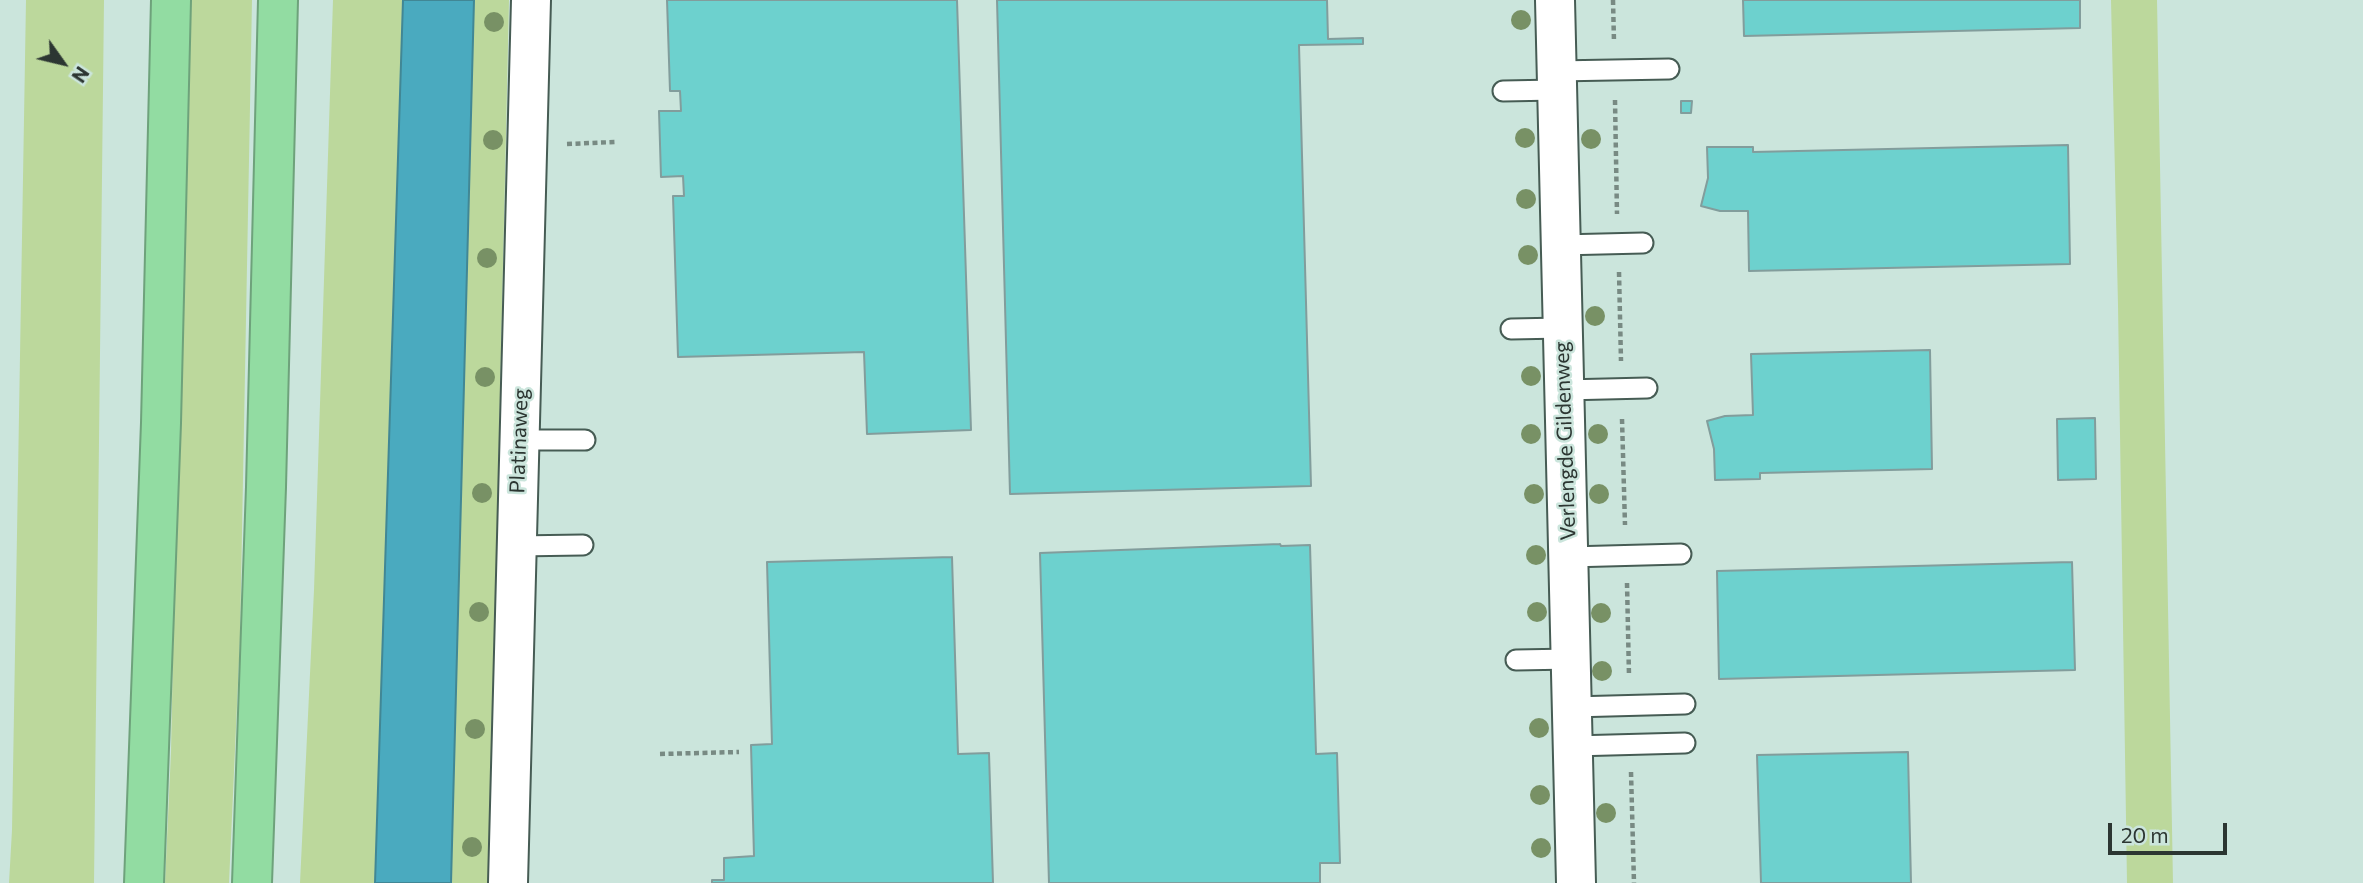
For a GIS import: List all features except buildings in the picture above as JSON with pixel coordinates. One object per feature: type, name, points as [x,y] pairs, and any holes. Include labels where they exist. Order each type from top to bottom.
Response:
[{"type":"highway","points":[[144,883],[161,423],[171,0]]},
{"type":"highway","points":[[252,883],[266,487],[278,0]]},
{"type":"street","name":"Platinaweg","points":[[508,883],[531,0]]},
{"type":"street","name":"Verlengde Gildenweg","points":[[1555,0],[1576,883]]},
{"type":"lane","points":[[1503,91],[1614,70],[1669,69]]},
{"type":"lane","points":[[1560,245],[1643,243]]},
{"type":"lane","points":[[1511,329],[1562,328]]},
{"type":"lane","points":[[1564,390],[1647,388]]},
{"type":"lane","points":[[519,440],[585,440]]},
{"type":"lane","points":[[516,546],[583,545]]},
{"type":"lane","points":[[1569,557],[1681,554]]},
{"type":"lane","points":[[1517,660],[1571,659]]},
{"type":"lane","points":[[1572,707],[1685,704]]},
{"type":"lane","points":[[1573,746],[1685,743]]},
{"type":"path","points":[[1613,0],[1630,706]]},
{"type":"path","points":[[559,144],[615,142]]},
{"type":"path","points":[[1630,744],[1634,883]]},
{"type":"path","points":[[660,754],[739,752]]},
{"type":"green space","points":[[26,0],[104,0],[94,883],[9,883]]},
{"type":"green space","points":[[186,0],[252,0],[240,638],[229,883],[165,883],[171,752]]},
{"type":"green space","points":[[333,0],[403,0],[375,883],[300,883],[314,590]]},
{"type":"green space","points":[[474,0],[509,0],[489,883],[451,883]]},
{"type":"green space","points":[[2111,0],[2157,0],[2173,883],[2127,883]]},
{"type":"water","points":[[403,0],[474,0],[451,883],[375,883]]}]
